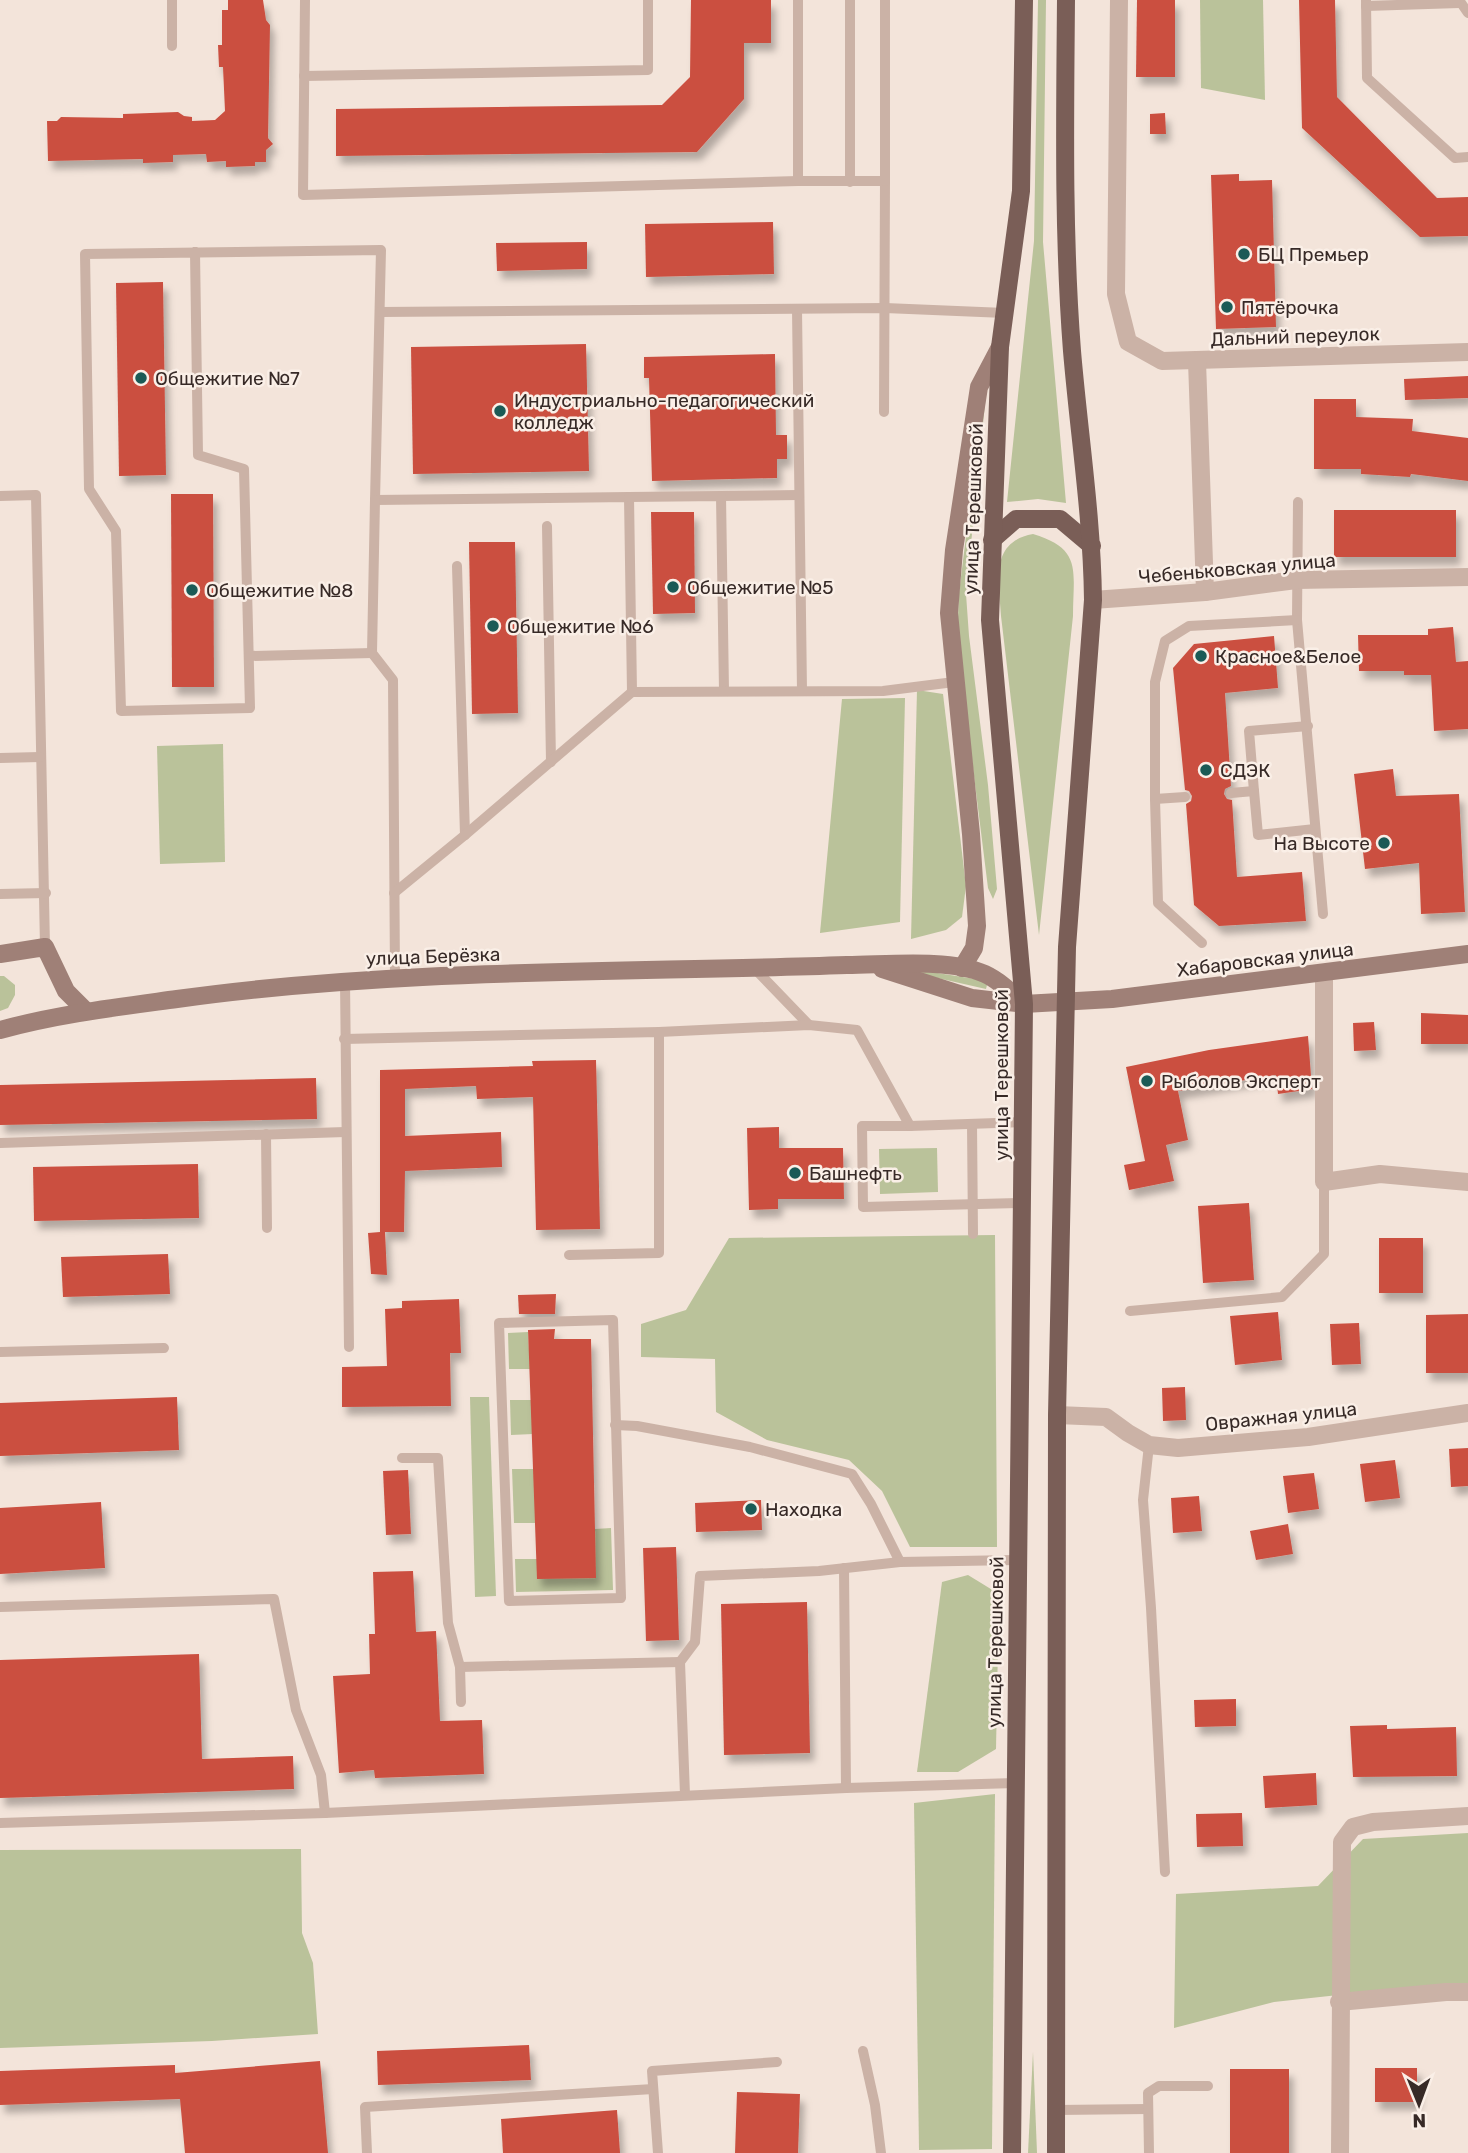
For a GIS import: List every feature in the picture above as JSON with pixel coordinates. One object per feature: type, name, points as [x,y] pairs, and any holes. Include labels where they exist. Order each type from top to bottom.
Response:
[{"type":"main road","name":"улица Терешковой","points":[[1012,2153],[1016,1560],[1024,1004],[990,620],[1000,347],[1021,191],[1024,0]]},
{"type":"main road","points":[[1056,2153],[1057,1415],[1067,947],[1093,600],[1092,546],[1072,349],[1065,132],[1066,0]]},
{"type":"main road","points":[[962,968],[974,948],[977,926],[971,834],[949,613],[954,550],[979,387],[1000,347]]},
{"type":"main road","points":[[992,540],[1016,519],[1060,519],[1092,546]]},
{"type":"main road","points":[[0,954],[45,947],[65,991],[86,1011]]},
{"type":"main road","name":"Хабаровская улица","points":[[1066,1002],[1468,954]]},
{"type":"main road","name":"улица Берёзка","points":[[0,1030],[86,1011],[222,992],[395,977],[913,964],[962,968],[983,973],[1003,985],[1024,1004]]},
{"type":"main road","name":"улица Берёзка","points":[[872,965],[972,998],[1024,1004],[1066,1002]]},
{"type":"street","name":"Дальний переулок","points":[[1119,0],[1116,294],[1128,342],[1162,361],[1468,352]]},
{"type":"street","points":[[1198,361],[1205,592]]},
{"type":"street","name":"Чебеньковская улица","points":[[1093,600],[1205,592],[1296,580],[1468,578]]},
{"type":"street","points":[[1324,973],[1324,1182],[1380,1174],[1468,1182]]},
{"type":"street","name":"Овражная улица","points":[[1057,1415],[1106,1418],[1149,1445],[1178,1448],[1307,1437],[1468,1413]]},
{"type":"street","points":[[1340,2153],[1342,1842],[1353,1827],[1373,1822],[1468,1816]]},
{"type":"street","points":[[1339,2003],[1468,1992]]},
{"type":"lane","points":[[172,0],[172,46]]},
{"type":"lane","points":[[305,0],[303,195],[885,181]]},
{"type":"lane","points":[[304,76],[648,70],[648,0]]},
{"type":"lane","points":[[798,0],[798,181]]},
{"type":"lane","points":[[850,0],[850,182]]},
{"type":"lane","points":[[884,412],[885,0]]},
{"type":"lane","points":[[1468,13],[1459,2],[1366,3],[1367,78],[1455,158],[1468,158]]},
{"type":"lane","points":[[195,252],[198,455],[244,469],[250,708],[121,711],[116,531],[89,489],[85,254],[195,252],[381,250],[372,653],[393,680],[395,977]]},
{"type":"lane","points":[[797,309],[802,691]]},
{"type":"lane","points":[[380,312],[885,309],[1005,313]]},
{"type":"lane","points":[[0,496],[36,495],[45,947]]},
{"type":"lane","points":[[376,500],[799,495]]},
{"type":"lane","points":[[721,496],[724,691]]},
{"type":"lane","points":[[629,497],[632,692]]},
{"type":"lane","points":[[1298,502],[1297,620],[1323,914]]},
{"type":"lane","points":[[547,526],[551,762]]},
{"type":"lane","points":[[457,566],[465,835]]},
{"type":"lane","points":[[1202,943],[1158,902],[1154,799],[1155,682],[1165,641],[1189,626],[1297,620]]},
{"type":"lane","points":[[249,656],[372,653]]},
{"type":"lane","points":[[394,893],[632,692],[883,691],[954,682]]},
{"type":"lane","points":[[1308,726],[1250,731],[1254,791],[1258,835],[1315,829]]},
{"type":"lane","points":[[0,758],[40,757]]},
{"type":"lane","points":[[1231,793],[1254,791]]},
{"type":"lane","points":[[1154,799],[1185,797]]},
{"type":"lane","points":[[0,894],[46,893]]},
{"type":"lane","points":[[755,969],[809,1025]]},
{"type":"lane","points":[[345,980],[349,1347]]},
{"type":"lane","points":[[344,1039],[705,1032],[809,1025],[857,1030],[910,1126]]},
{"type":"lane","points":[[569,1255],[659,1253],[659,1032]]},
{"type":"lane","points":[[1021,1203],[863,1207],[862,1126],[1023,1122]]},
{"type":"lane","points":[[972,1124],[972,1234]]},
{"type":"lane","points":[[0,1143],[345,1132]]},
{"type":"lane","points":[[266,1135],[267,1228]]},
{"type":"lane","points":[[1130,1311],[1282,1297],[1324,1254],[1324,1182]]},
{"type":"lane","points":[[613,1320],[615,1425],[621,1598],[509,1601],[499,1323],[613,1320]]},
{"type":"lane","points":[[0,1352],[164,1348]]},
{"type":"lane","points":[[615,1425],[637,1426],[750,1447],[852,1474],[871,1504],[900,1562]]},
{"type":"lane","points":[[1149,1445],[1143,1500],[1152,1608],[1165,1872]]},
{"type":"lane","points":[[402,1458],[438,1458],[448,1623],[460,1667],[461,1702]]},
{"type":"lane","points":[[685,1795],[680,1662],[695,1642],[700,1576],[900,1562],[1016,1560]]},
{"type":"lane","points":[[844,1568],[846,1788]]},
{"type":"lane","points":[[0,1607],[274,1599],[296,1710],[321,1775],[325,1813]]},
{"type":"lane","points":[[460,1667],[680,1662]]},
{"type":"lane","points":[[0,1823],[325,1813],[685,1795],[1014,1783]]},
{"type":"lane","points":[[863,2051],[876,2105],[881,2153]]},
{"type":"lane","points":[[658,2153],[652,2070],[777,2062]]},
{"type":"lane","points":[[1149,2153],[1149,2093],[1159,2086],[1208,2086]]},
{"type":"lane","points":[[368,2153],[365,2107],[653,2089]]},
{"type":"lane","points":[[1056,2110],[1148,2109]]},
{"type":"green space","points":[[1038,0],[1046,0],[1043,242],[1066,503],[1038,499],[1007,502],[1034,241]]},
{"type":"green space","points":[[1200,0],[1263,0],[1265,100],[1201,88]]},
{"type":"green space","points":[[986,394],[966,594],[988,785],[997,889],[993,899],[988,888],[957,640],[959,593],[981,415]]},
{"type":"green space","points":[[1033,534],[1060,547],[1068,555],[1074,574],[1073,616],[1039,935],[1001,616],[999,577],[1003,554],[1009,545],[1019,538]]},
{"type":"green space","points":[[917,690],[943,694],[966,886],[962,917],[946,930],[911,939]]},
{"type":"green space","points":[[905,698],[900,922],[820,933],[842,699]]},
{"type":"green space","points":[[223,744],[225,862],[160,864],[157,746]]},
{"type":"green space","points":[[912,969],[988,981],[986,989],[911,972]]},
{"type":"green space","points":[[0,976],[15,985],[15,995],[8,1008],[0,1011]]},
{"type":"green space","points":[[937,1148],[938,1192],[880,1194],[879,1149]]},
{"type":"green space","points":[[995,1235],[997,1547],[910,1547],[882,1491],[849,1460],[767,1440],[716,1412],[715,1359],[641,1357],[641,1324],[686,1310],[729,1238]]},
{"type":"green space","points":[[528,1332],[530,1369],[509,1369],[508,1333]]},
{"type":"green space","points":[[470,1397],[489,1397],[496,1596],[475,1597]]},
{"type":"green space","points":[[510,1400],[532,1400],[533,1434],[511,1435]]},
{"type":"green space","points":[[512,1469],[534,1469],[536,1523],[514,1523]]},
{"type":"green space","points":[[611,1528],[613,1590],[516,1592],[515,1559],[537,1559],[595,1529]]},
{"type":"green space","points":[[968,1575],[999,1594],[996,1749],[958,1772],[917,1772],[942,1582]]},
{"type":"green space","points":[[995,1794],[992,2149],[919,2150],[914,1803]]},
{"type":"green space","points":[[1468,1833],[1468,1986],[1412,1987],[1274,2002],[1174,2028],[1176,1894],[1318,1886],[1363,1839]]},
{"type":"green space","points":[[301,1849],[302,1933],[313,1963],[318,2034],[212,2041],[0,2048],[0,1850]]},
{"type":"green space","points":[[1033,2052],[1037,2153],[1028,2153]]},
{"type":"building","points":[[228,0],[263,0],[266,20],[270,25],[268,138],[273,144],[266,150],[266,162],[255,162],[255,166],[226,167],[226,161],[207,162],[206,154],[173,155],[173,162],[143,163],[143,159],[48,161],[47,121],[57,121],[61,117],[123,118],[123,114],[178,112],[192,117],[192,121],[215,120],[225,111],[223,67],[219,67],[218,45],[222,45],[222,10],[228,10]]},
{"type":"building","points":[[691,0],[771,0],[771,43],[744,43],[744,99],[697,152],[336,156],[336,109],[662,105],[690,77]]},
{"type":"building","points":[[1137,0],[1175,0],[1175,77],[1136,77]]},
{"type":"building","points":[[1299,0],[1335,0],[1337,97],[1437,198],[1468,197],[1468,236],[1420,237],[1302,128]]},
{"type":"building","points":[[1165,113],[1166,134],[1150,134],[1150,114]]},
{"type":"building","name":"БЦ Премьер","points":[[1239,174],[1239,181],[1272,180],[1276,327],[1216,329],[1211,175]]},
{"type":"building","points":[[773,222],[774,274],[646,277],[645,224]]},
{"type":"building","points":[[587,242],[587,269],[497,271],[496,243]]},
{"type":"building","name":"Общежитие №7","points":[[163,282],[166,475],[119,476],[116,283]]},
{"type":"building","points":[[586,344],[589,471],[413,474],[411,347]]},
{"type":"building","points":[[775,354],[776,435],[787,435],[787,459],[777,459],[777,478],[652,481],[649,378],[644,378],[644,357]]},
{"type":"building","points":[[1468,376],[1468,398],[1405,400],[1404,379]]},
{"type":"building","points":[[1314,399],[1356,399],[1356,417],[1413,419],[1412,431],[1468,438],[1468,481],[1411,474],[1410,477],[1361,474],[1361,469],[1314,469]]},
{"type":"building","name":"Общежитие №8","points":[[171,494],[213,494],[214,687],[172,687]]},
{"type":"building","points":[[1334,510],[1456,510],[1456,557],[1334,557]]},
{"type":"building","name":"Общежитие №5","points":[[651,512],[694,512],[695,613],[653,614]]},
{"type":"building","name":"Общежитие №6","points":[[469,542],[515,542],[518,713],[472,714]]},
{"type":"building","points":[[1453,627],[1456,662],[1468,661],[1468,729],[1434,731],[1431,675],[1404,675],[1404,671],[1359,671],[1358,635],[1428,635],[1428,629]]},
{"type":"building","points":[[1274,636],[1278,688],[1225,693],[1231,786],[1225,789],[1224,794],[1227,799],[1232,800],[1237,877],[1302,872],[1306,921],[1219,926],[1194,905],[1186,804],[1191,801],[1192,796],[1185,790],[1173,668],[1194,644]]},
{"type":"building","points":[[1393,769],[1396,796],[1459,794],[1465,912],[1421,914],[1419,863],[1365,869],[1354,774]]},
{"type":"building","points":[[1421,1013],[1468,1015],[1468,1044],[1421,1044]]},
{"type":"building","points":[[1374,1022],[1376,1050],[1354,1051],[1353,1023]]},
{"type":"building","points":[[1308,1036],[1312,1089],[1278,1094],[1276,1075],[1178,1091],[1188,1140],[1166,1145],[1174,1181],[1129,1190],[1124,1165],[1145,1161],[1126,1067],[1209,1050]]},
{"type":"building","points":[[596,1060],[600,1229],[536,1230],[533,1097],[477,1099],[476,1086],[405,1089],[405,1136],[501,1132],[502,1167],[405,1171],[404,1232],[385,1232],[387,1275],[371,1274],[368,1233],[380,1232],[380,1070],[533,1066],[532,1061]]},
{"type":"building","points":[[316,1078],[317,1119],[0,1125],[0,1085]]},
{"type":"building","name":"Башнефть","points":[[779,1127],[779,1148],[843,1148],[844,1199],[778,1199],[778,1209],[749,1210],[747,1128]]},
{"type":"building","points":[[198,1164],[199,1218],[34,1221],[33,1167]]},
{"type":"building","points":[[1249,1203],[1254,1280],[1203,1283],[1198,1206]]},
{"type":"building","points":[[1379,1238],[1423,1238],[1423,1293],[1379,1293]]},
{"type":"building","points":[[168,1254],[170,1294],[63,1297],[61,1257]]},
{"type":"building","points":[[556,1294],[555,1314],[519,1314],[518,1295]]},
{"type":"building","points":[[459,1299],[461,1353],[450,1353],[451,1406],[342,1407],[342,1367],[387,1366],[385,1309],[402,1308],[402,1301]]},
{"type":"building","points":[[1278,1312],[1282,1360],[1235,1365],[1230,1316]]},
{"type":"building","points":[[1468,1314],[1468,1373],[1426,1373],[1426,1315]]},
{"type":"building","points":[[1359,1323],[1361,1364],[1332,1365],[1330,1324]]},
{"type":"building","points":[[555,1329],[554,1339],[591,1339],[596,1578],[537,1579],[528,1330]]},
{"type":"building","points":[[1185,1387],[1186,1420],[1163,1421],[1162,1388]]},
{"type":"building","points":[[177,1397],[179,1450],[0,1456],[0,1403]]},
{"type":"building","points":[[1468,1448],[1468,1486],[1451,1487],[1449,1449]]},
{"type":"building","points":[[1395,1460],[1400,1498],[1365,1502],[1360,1464]]},
{"type":"building","points":[[408,1470],[411,1534],[386,1535],[383,1471]]},
{"type":"building","points":[[1314,1473],[1319,1509],[1288,1513],[1283,1476]]},
{"type":"building","points":[[1199,1496],[1202,1531],[1173,1533],[1171,1498]]},
{"type":"building","points":[[761,1500],[762,1530],[696,1532],[695,1503]]},
{"type":"building","points":[[101,1502],[105,1568],[0,1574],[0,1508]]},
{"type":"building","points":[[1288,1524],[1293,1554],[1256,1560],[1250,1531]]},
{"type":"building","points":[[676,1547],[679,1640],[646,1641],[643,1548]]},
{"type":"building","points":[[413,1571],[416,1632],[436,1631],[440,1721],[482,1720],[484,1774],[375,1778],[374,1770],[339,1773],[333,1676],[370,1674],[369,1634],[375,1634],[373,1572]]},
{"type":"building","points":[[807,1602],[810,1753],[724,1755],[721,1604]]},
{"type":"building","points":[[199,1654],[202,1759],[293,1756],[294,1789],[0,1798],[0,1660]]},
{"type":"building","points":[[1236,1699],[1236,1726],[1195,1727],[1194,1700]]},
{"type":"building","points":[[1387,1725],[1387,1729],[1456,1727],[1457,1776],[1353,1777],[1350,1726]]},
{"type":"building","points":[[1316,1773],[1317,1805],[1265,1808],[1263,1776]]},
{"type":"building","points":[[1242,1813],[1243,1846],[1197,1847],[1196,1814]]},
{"type":"building","points":[[529,2045],[531,2080],[378,2085],[377,2051]]},
{"type":"building","points":[[320,2061],[328,2153],[185,2153],[180,2099],[0,2105],[0,2071],[175,2065],[175,2073]]},
{"type":"building","points":[[1375,2068],[1417,2068],[1417,2102],[1375,2102]]},
{"type":"building","points":[[1230,2069],[1289,2069],[1289,2153],[1230,2153]]},
{"type":"building","points":[[737,2092],[800,2094],[798,2153],[735,2153]]},
{"type":"building","points":[[617,2110],[620,2153],[503,2153],[501,2119]]},
{"type":"place","name":"БЦ Премьер","points":[[1244,254]]},
{"type":"place","name":"Пятёрочка","points":[[1227,307]]},
{"type":"place","name":"Общежитие №7","points":[[141,378]]},
{"type":"place","name":"Индустриально-педагогический колледж","points":[[500,411]]},
{"type":"place","name":"Общежитие №5","points":[[673,587]]},
{"type":"place","name":"Общежитие №8","points":[[192,590]]},
{"type":"place","name":"Общежитие №6","points":[[493,626]]},
{"type":"place","name":"Красное&Белое","points":[[1201,656]]},
{"type":"place","name":"СДЭК","points":[[1206,770]]},
{"type":"place","name":"На Высоте","points":[[1384,843]]},
{"type":"place","name":"Рыболов Эксперт","points":[[1147,1081]]},
{"type":"place","name":"Башнефть","points":[[795,1173]]},
{"type":"place","name":"Находка","points":[[751,1509]]}]
